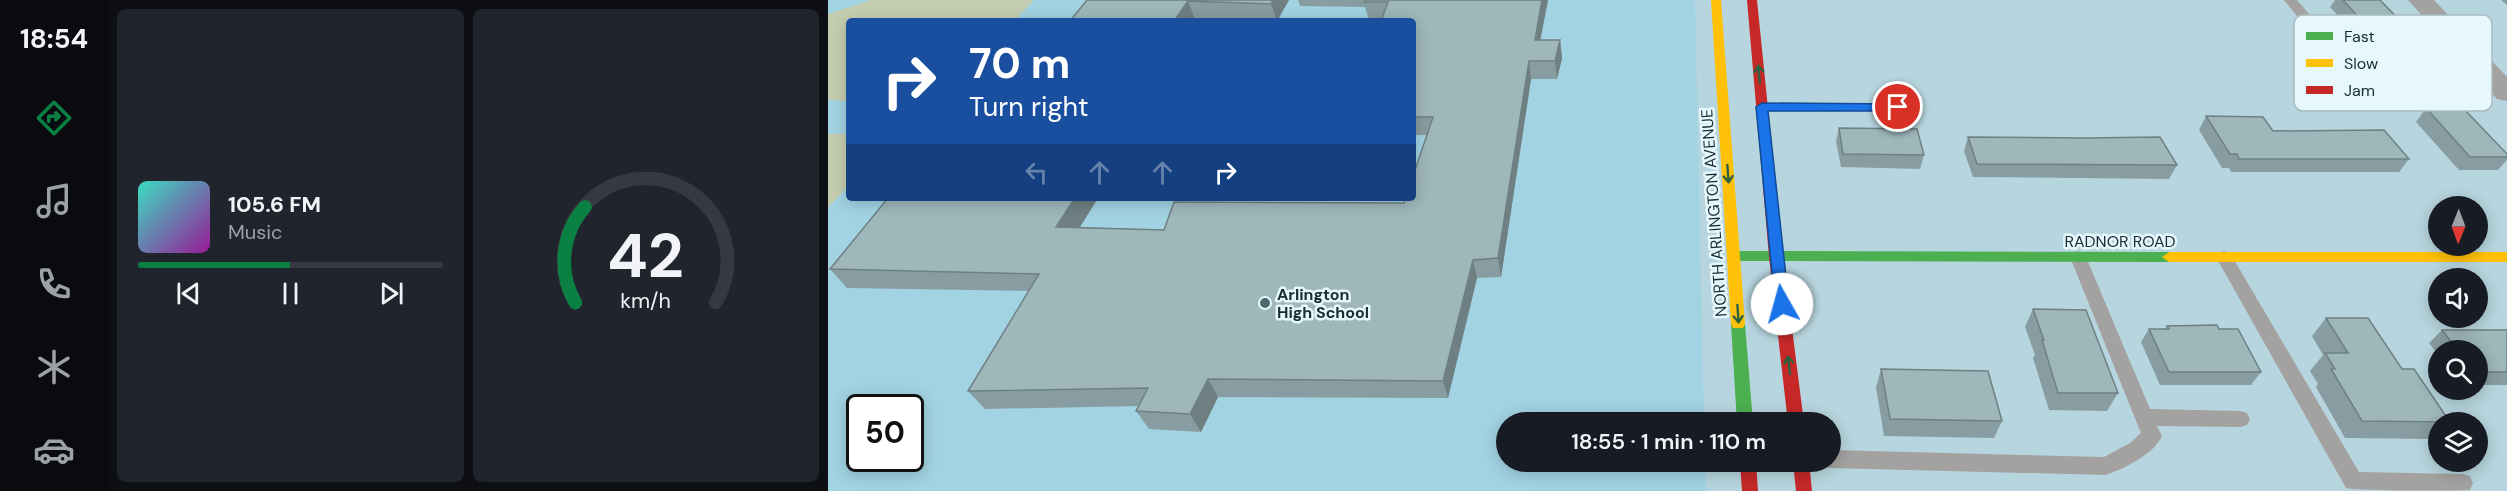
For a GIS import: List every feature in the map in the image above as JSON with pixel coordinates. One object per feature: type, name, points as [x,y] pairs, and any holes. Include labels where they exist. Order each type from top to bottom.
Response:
[{"type":"main road","name":"NORTH ARLINGTON AVENUE","points":[[1716,0],[1744,412]]},
{"type":"main road","points":[[1752,0],[1776,257],[1795,412]]},
{"type":"main road","name":"RADNOR ROAD","points":[[1734,256],[2507,257]]},
{"type":"main road","points":[[1749,472],[1750,491]]},
{"type":"main road","points":[[1802,472],[1804,491]]},
{"type":"street","points":[[2420,0],[2434,15]]},
{"type":"street","points":[[2492,77],[2507,93]]},
{"type":"lane","points":[[2290,0],[2303,15]]},
{"type":"lane","points":[[1762,107],[1898,107]]},
{"type":"lane","points":[[1841,459],[2106,466],[2137,449],[2152,436],[2078,257]]},
{"type":"lane","points":[[2224,257],[2352,481],[2463,483]]},
{"type":"lane","points":[[2144,417],[2240,419]]},
{"type":"shaded area","name":"Arlington High School","points":[[828,0],[1695,0],[1704,412],[1496,412],[1496,472],[1705,472],[1706,491],[828,491]]},
{"type":"green space","points":[[871,0],[1034,0],[1017,18],[846,18],[846,101],[828,100],[828,14]]},
{"type":"green space","points":[[828,134],[846,134],[846,188],[828,208]]},
{"type":"building","points":[[1087,0],[1273,0],[1271,4],[1188,1],[1176,18],[1072,18]]},
{"type":"building","points":[[1365,0],[1542,0],[1535,40],[1560,40],[1555,61],[1529,61],[1498,258],[1473,260],[1443,381],[1208,379],[1190,414],[1136,411],[1148,388],[968,391],[1039,274],[830,269],[886,201],[1073,201],[1056,227],[1164,230],[1174,202],[1404,203],[1405,201],[1416,201],[1416,167],[1433,117],[1416,117],[1416,18],[1382,18],[1388,2],[1364,2]]},
{"type":"building","points":[[2343,0],[2380,0],[2395,15],[2357,15]]},
{"type":"building","points":[[2429,111],[2466,111],[2507,154],[2507,157],[2470,157]]},
{"type":"building","points":[[2206,116],[2263,117],[2273,131],[2384,130],[2409,159],[2239,159],[2237,154],[2230,154]]},
{"type":"building","points":[[1839,128],[1917,129],[1924,155],[1843,154]]},
{"type":"building","points":[[1968,137],[2160,137],[2177,165],[1977,164]]},
{"type":"building","points":[[2033,309],[2086,310],[2118,393],[2058,393]]},
{"type":"building","points":[[2326,318],[2368,318],[2402,369],[2414,369],[2428,390],[2428,400],[2435,400],[2443,412],[2428,412],[2428,422],[2362,421],[2331,369],[2335,369],[2325,353],[2348,353]]},
{"type":"building","points":[[2217,325],[2219,329],[2238,329],[2261,372],[2169,372],[2149,329],[2169,329],[2167,326]]},
{"type":"building","points":[[2442,330],[2507,330],[2507,372],[2488,372],[2488,340],[2450,340]]},
{"type":"building","points":[[1881,369],[1988,371],[2002,421],[1890,419]]},
{"type":"traffic: fast","points":[[1734,256],[2169,257]]},
{"type":"traffic: fast","points":[[1738,324],[1744,412]]},
{"type":"traffic: slow","points":[[1716,0],[1738,324]]},
{"type":"traffic: slow","points":[[2169,257],[2507,257]]},
{"type":"traffic: jam","points":[[1752,0],[1776,257],[1795,412]]},
{"type":"traffic: jam","points":[[1749,472],[1750,491]]},
{"type":"traffic: jam","points":[[1802,472],[1804,491]]},
{"type":"place","name":"Arlington High School","points":[[1265,303]]},
{"type":"route","points":[[1782,304],[1762,107],[1898,107]]}]
